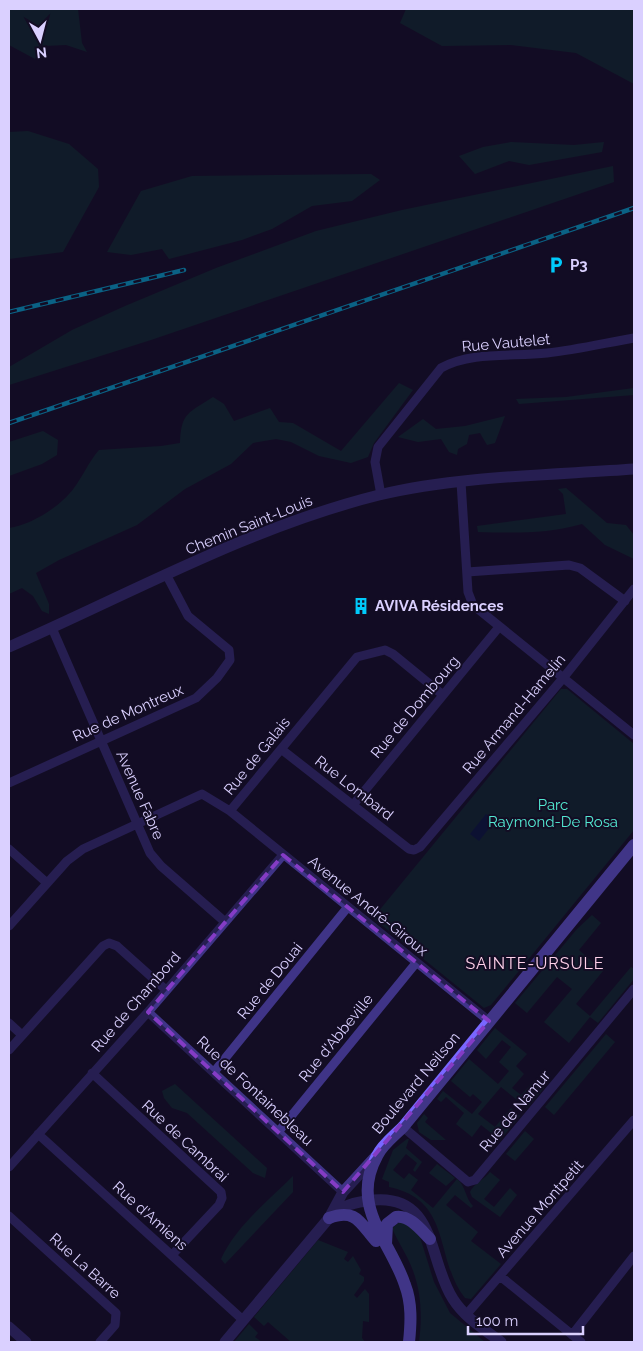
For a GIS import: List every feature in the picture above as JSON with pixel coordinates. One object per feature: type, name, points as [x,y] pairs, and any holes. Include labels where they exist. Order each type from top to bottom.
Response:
[{"type":"main road","name":"Boulevard Neilson","points":[[377,1154],[402,1127],[634,845]]},
{"type":"main road","points":[[377,1154],[370,1177],[368,1200],[374,1224],[392,1257]]},
{"type":"main road","points":[[329,1218],[340,1214],[348,1214],[358,1220],[392,1257]]},
{"type":"main road","points":[[408,1342],[410,1314],[408,1295],[386,1245],[387,1224],[392,1218],[400,1216],[406,1218],[430,1239]]},
{"type":"street","name":"Rue Vautelet","points":[[381,495],[375,462],[378,447],[441,368],[453,362],[470,358],[548,353],[634,338]]},
{"type":"street","name":"Chemin Saint-Louis","points":[[9,647],[284,524],[381,495],[420,487],[461,482],[634,469]]},
{"type":"street","points":[[461,482],[470,600],[499,627],[564,677],[634,735]]},
{"type":"street","points":[[467,572],[569,565],[580,568],[625,601]]},
{"type":"street","name":"Rue de Montreux","points":[[9,783],[196,698],[217,678],[230,660],[229,650],[188,616],[167,576]]},
{"type":"street","name":"Rue Armand-Hamelin","points":[[409,849],[414,850],[420,847],[564,677],[634,589]]},
{"type":"street","name":"Rue de Dombourg","points":[[353,805],[499,627]]},
{"type":"street","name":"Avenue Fabre","points":[[52,628],[155,860],[224,921]]},
{"type":"street","name":"Rue de Galais","points":[[9,926],[67,861],[83,849],[202,794],[230,812],[357,657],[385,650],[394,654],[443,695]]},
{"type":"street","name":"Rue Lombard","points":[[281,749],[409,849]]},
{"type":"street","name":"Avenue André-Giroux","points":[[230,812],[489,1021]]},
{"type":"street","points":[[9,849],[47,883]]},
{"type":"street","name":"Rue de Chambord","points":[[9,1166],[148,1012],[224,921],[283,855]]},
{"type":"street","name":"Rue de Douai","points":[[214,1072],[347,908]]},
{"type":"street","points":[[9,1050],[103,946],[109,943],[117,946],[166,990]]},
{"type":"street","name":"Rue d'Abbeville","points":[[279,1131],[416,963]]},
{"type":"street","name":"Rue de Namur","points":[[402,1127],[468,1182],[475,1180],[634,989]]},
{"type":"street","name":"Rue de Fontainebleau","points":[[148,1012],[343,1192]]},
{"type":"street","points":[[9,1023],[22,1035]]},
{"type":"street","name":"Rue de Cambrai","points":[[92,1073],[221,1192],[222,1198],[219,1205],[172,1255]]},
{"type":"street","name":"Avenue Montpetit","points":[[466,1316],[634,1120]]},
{"type":"street","name":"Rue d'Amiens","points":[[38,1134],[243,1320]]},
{"type":"street","name":"Boulevard Neilson","points":[[225,1342],[329,1218],[343,1192],[377,1154]]},
{"type":"street","points":[[329,1218],[344,1206],[368,1200],[384,1199],[410,1208],[421,1219],[448,1290],[466,1316],[501,1342]]},
{"type":"street","name":"Rue La Barre","points":[[9,1216],[116,1313],[115,1326],[100,1342]]},
{"type":"street","points":[[572,1335],[634,1256]]},
{"type":"street","points":[[500,1276],[581,1342]]},
{"type":"street","points":[[9,1327],[26,1342]]},
{"type":"highlighted area","points":[[283,855],[489,1021],[343,1192],[148,1012]]},
{"type":"green space","points":[[9,9],[78,9],[82,43],[87,52],[66,45],[45,46],[35,59],[9,45]]},
{"type":"green space","points":[[406,9],[634,9],[634,84],[576,53],[511,45],[442,46],[400,23]]},
{"type":"green space","points":[[28,131],[69,144],[98,169],[99,187],[63,252],[9,259],[9,132]]},
{"type":"green space","points":[[511,142],[574,145],[604,142],[602,152],[529,165],[509,161],[475,174],[459,156],[483,147]]},
{"type":"green space","points":[[613,166],[614,182],[151,340],[9,385],[9,367],[72,330],[216,268],[316,231],[402,210]]},
{"type":"green space","points":[[371,174],[380,180],[352,201],[312,206],[272,229],[242,240],[169,259],[162,249],[131,255],[107,252],[141,191],[192,176]]},
{"type":"green space","points":[[399,383],[413,390],[374,443],[368,457],[351,463],[319,456],[291,442],[276,439],[253,443],[231,464],[185,489],[137,525],[59,560],[36,573],[49,604],[49,614],[42,611],[33,596],[22,588],[9,594],[9,528],[36,519],[61,502],[74,488],[99,450],[180,443],[182,425],[188,414],[213,397],[224,404],[234,421],[270,408],[279,422],[293,423],[341,451]]},
{"type":"green space","points":[[634,388],[634,395],[519,404],[516,399],[566,397]]},
{"type":"green space","points":[[505,416],[495,443],[487,445],[480,433],[469,435],[467,444],[458,449],[457,455],[449,452],[441,439],[418,442],[398,437],[423,419],[436,429],[465,426]]},
{"type":"green space","points":[[43,431],[58,440],[57,455],[42,464],[9,476],[9,442]]},
{"type":"green space","points":[[566,488],[607,523],[626,525],[634,535],[634,559],[605,545],[582,524],[556,530],[517,533],[478,532],[477,526],[566,514],[563,494],[558,489]]},
{"type":"green space","name":"Parc Raymond-De Rosa","points":[[561,689],[567,689],[634,744],[634,830],[491,1005],[484,1008],[373,918]]},
{"type":"green space","points":[[592,915],[601,923],[579,950],[603,971],[576,1004],[590,1016],[631,967],[634,969],[634,979],[598,1023],[590,1017],[569,1043],[544,1022],[572,989],[557,977],[527,1013],[515,1003],[577,929]]},
{"type":"green space","points":[[495,1028],[527,1054],[516,1066],[524,1074],[512,1088],[521,1095],[535,1080],[544,1088],[527,1108],[501,1087],[478,1114],[495,1127],[511,1108],[520,1116],[500,1140],[481,1125],[472,1137],[456,1124],[464,1113],[446,1097],[441,1102],[437,1099],[443,1091],[472,1114],[482,1102],[473,1094],[470,1097],[451,1081],[469,1059],[498,1084],[509,1071],[499,1062],[511,1047],[502,1040],[486,1059],[477,1050]]},
{"type":"green space","points":[[606,1034],[615,1042],[554,1115],[545,1107]]},
{"type":"green space","points":[[175,1084],[267,1168],[265,1178],[253,1173],[187,1113],[172,1108],[164,1098],[162,1091]]},
{"type":"green space","points":[[424,1114],[428,1118],[425,1122],[446,1140],[431,1140],[419,1132],[417,1123]]},
{"type":"green space","points":[[525,1131],[534,1139],[515,1161],[506,1154]]},
{"type":"green space","points":[[409,1139],[406,1148],[422,1162],[415,1172],[413,1170],[417,1163],[406,1154],[393,1170],[404,1179],[409,1173],[418,1180],[411,1190],[433,1208],[457,1179],[473,1206],[471,1208],[455,1195],[446,1205],[478,1232],[471,1241],[501,1264],[471,1299],[465,1298],[455,1283],[439,1233],[433,1218],[424,1204],[409,1194],[389,1187],[389,1182],[382,1179],[393,1150]]},
{"type":"green space","points":[[437,1164],[455,1178],[446,1186],[429,1173]]},
{"type":"green space","points":[[490,1172],[500,1180],[484,1199],[494,1207],[510,1188],[517,1195],[500,1217],[472,1197],[470,1192]]},
{"type":"green space","points":[[293,1176],[293,1192],[225,1264],[221,1259],[235,1236],[253,1214]]},
{"type":"green space","points":[[402,1220],[419,1234],[434,1282],[450,1313],[485,1342],[419,1342],[421,1309],[418,1288],[412,1267],[392,1228]]},
{"type":"green space","points":[[318,1240],[348,1252],[344,1259],[348,1262],[353,1256],[361,1270],[359,1274],[364,1277],[364,1281],[354,1295],[357,1298],[365,1289],[369,1294],[369,1322],[363,1321],[362,1338],[365,1342],[291,1342],[268,1322],[264,1326],[254,1317]]},
{"type":"green space","points":[[249,1324],[258,1333],[255,1337],[262,1342],[234,1342]]},
{"type":"water","points":[[486,814],[495,821],[479,841],[470,834]]},
{"type":"railway","points":[[9,423],[634,208]]},
{"type":"railway","points":[[9,312],[184,270]]},
{"type":"place","name":"P3","points":[[556,265]]},
{"type":"place","name":"AVIVA Résidences","points":[[361,606]]},
{"type":"district","name":"SAINTE-URSULE","points":[[535,963]]}]
